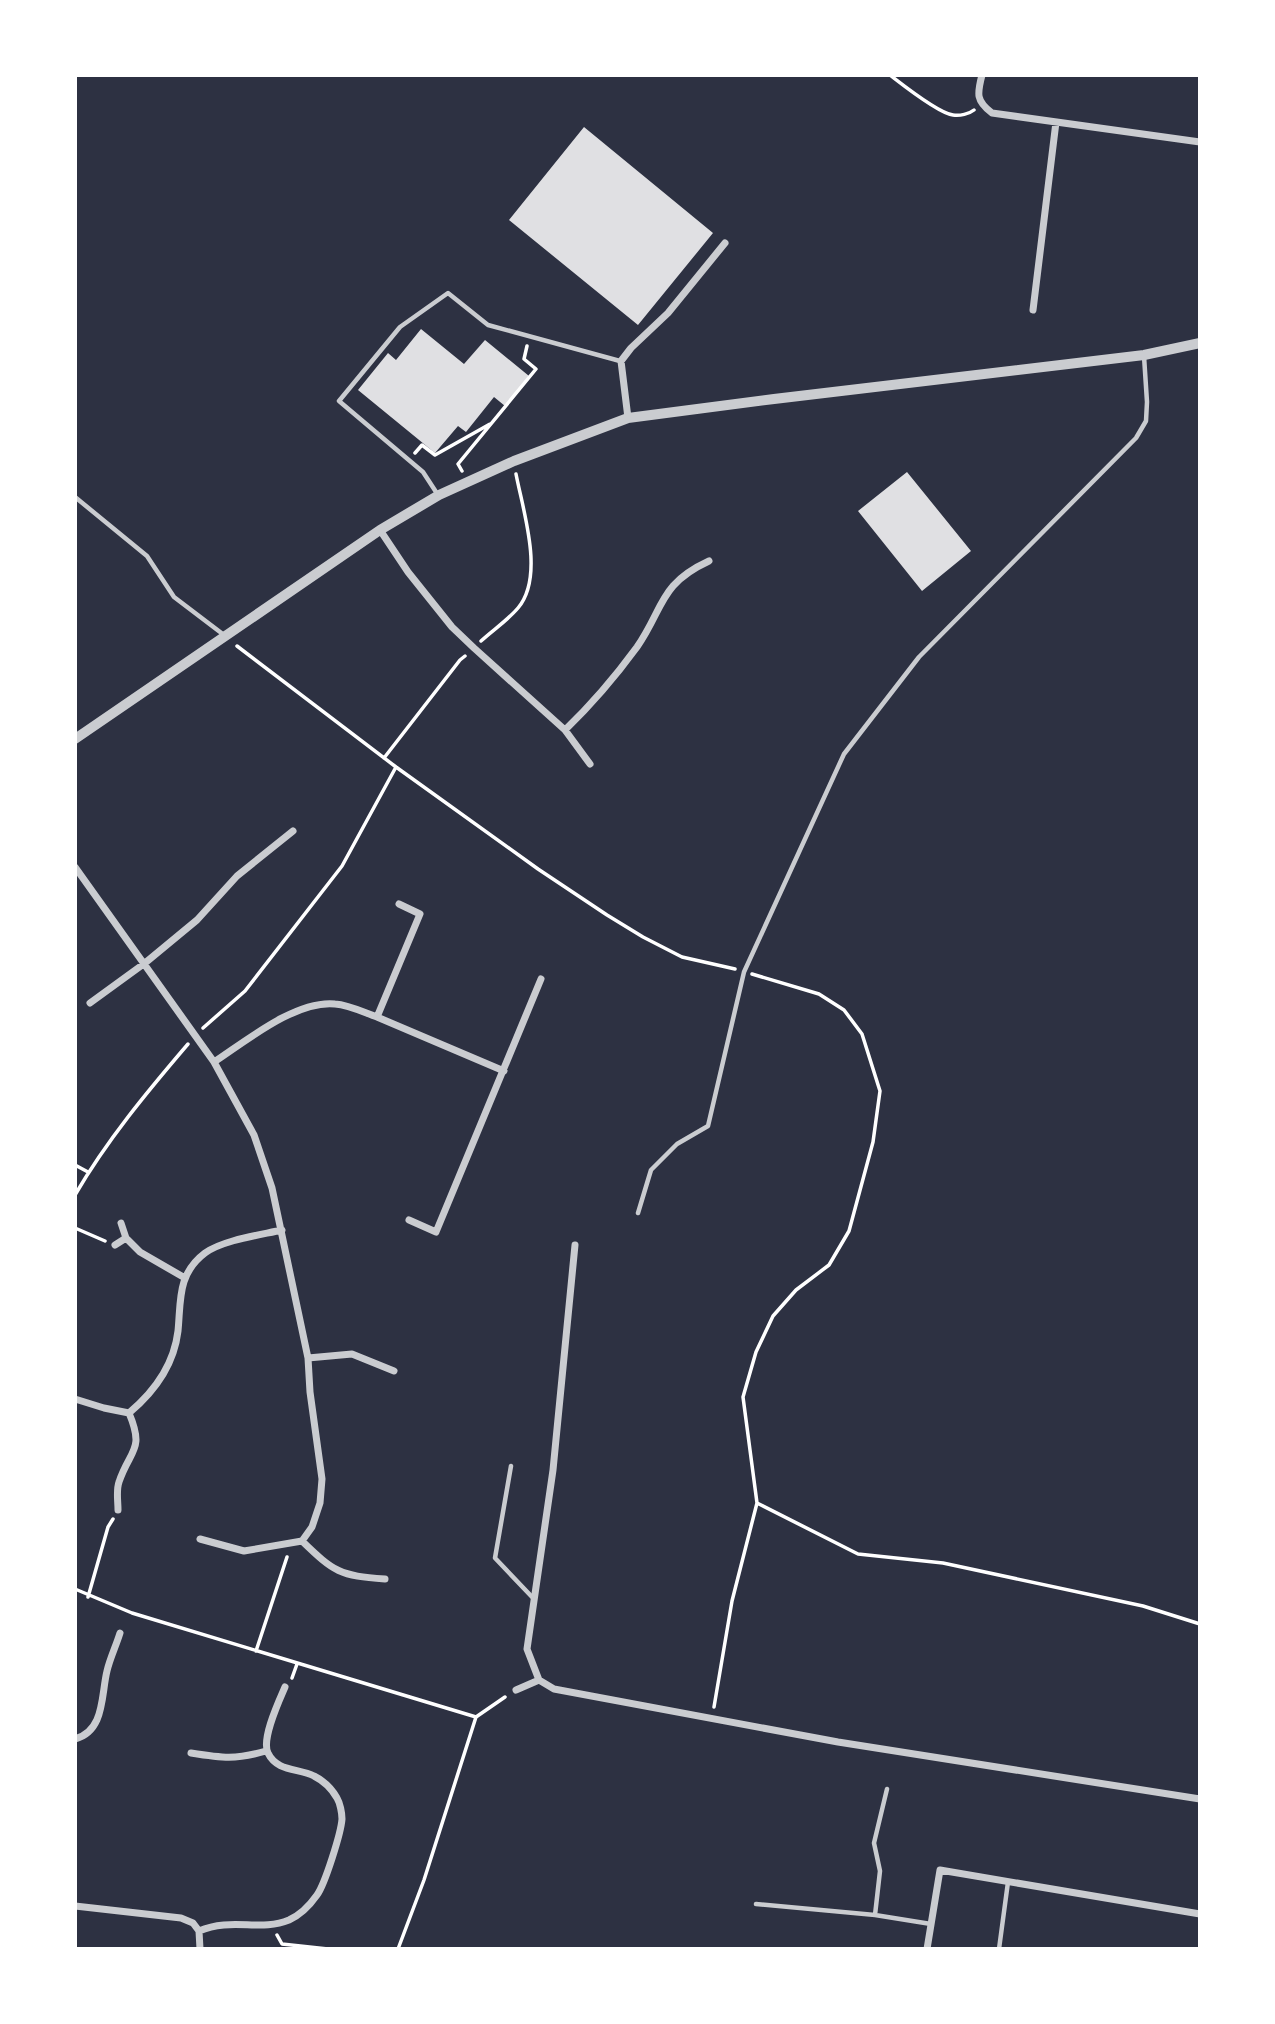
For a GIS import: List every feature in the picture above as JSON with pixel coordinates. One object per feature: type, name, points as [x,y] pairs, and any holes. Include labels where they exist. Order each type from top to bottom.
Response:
[{"type":"street","points":[[982,75],[978,92],[982,105],[992,113],[1200,142]]},
{"type":"street","points":[[1033,310],[1056,122]]},
{"type":"street","points":[[628,418],[621,361],[668,313],[725,243]]},
{"type":"street","points":[[75,739],[380,530],[439,495],[514,461],[628,418],[1144,355],[1200,343]]},
{"type":"street","points":[[380,530],[408,572],[452,627],[565,730],[590,764]]},
{"type":"street","points":[[565,730],[606,687],[639,644],[665,595],[679,578],[709,561]]},
{"type":"street","points":[[90,1003],[145,964],[197,920],[237,876],[293,831]]},
{"type":"street","points":[[75,867],[196,1035],[254,1135],[272,1188],[308,1359],[322,1479],[320,1503],[312,1527],[302,1541],[244,1551],[200,1539]]},
{"type":"street","points":[[377,1017],[421,914],[399,904]]},
{"type":"street","points":[[409,1220],[436,1232],[541,979]]},
{"type":"street","points":[[214,1062],[290,1013],[309,1006],[334,1003],[377,1017],[504,1071]]},
{"type":"street","points":[[121,1223],[126,1238],[140,1252],[185,1278]]},
{"type":"street","points":[[129,1413],[146,1399],[166,1371],[178,1334],[179,1301],[185,1278],[194,1263],[207,1251],[225,1244],[282,1230]]},
{"type":"street","points":[[115,1245],[126,1238]]},
{"type":"street","points":[[575,1245],[553,1469],[527,1649],[539,1680],[554,1689],[838,1742],[1200,1799]]},
{"type":"street","points":[[308,1359],[352,1354],[394,1371]]},
{"type":"street","points":[[75,1399],[129,1413]]},
{"type":"street","points":[[118,1510],[118,1484],[136,1448],[136,1430],[129,1413]]},
{"type":"street","points":[[302,1541],[328,1567],[354,1577],[385,1579]]},
{"type":"street","points":[[75,1739],[84,1736],[99,1716],[107,1671],[120,1633]]},
{"type":"street","points":[[516,1690],[539,1680]]},
{"type":"street","points":[[199,1931],[228,1923],[272,1926],[291,1919],[305,1909],[318,1894],[329,1868],[342,1818],[339,1801],[329,1786],[313,1775],[286,1769],[266,1751],[267,1737],[285,1687]]},
{"type":"street","points":[[191,1753],[227,1759],[266,1751]]},
{"type":"street","points":[[927,1949],[940,1870],[1200,1914]]},
{"type":"street","points":[[75,1906],[181,1917],[193,1923],[199,1931],[200,1949]]},
{"type":"lane","points":[[439,495],[423,472],[339,401],[400,327],[448,293],[488,325],[621,361]]},
{"type":"lane","points":[[638,1213],[651,1170],[677,1144],[708,1126],[744,972],[844,754],[919,657],[1136,438],[1146,421],[1144,355]]},
{"type":"lane","points":[[75,497],[147,556],[174,597],[224,636]]},
{"type":"lane","points":[[511,1466],[495,1558],[534,1600]]},
{"type":"lane","points":[[875,1915],[880,1871],[874,1843],[887,1789]]},
{"type":"lane","points":[[999,1949],[1008,1882]]},
{"type":"lane","points":[[756,1904],[875,1915],[931,1924]]},
{"type":"path","points":[[890,75],[952,115],[968,114],[982,105]]},
{"type":"path","points":[[467,483],[458,464],[536,369],[524,359],[528,337]]},
{"type":"path","points":[[410,460],[422,445],[435,455],[493,423]]},
{"type":"path","points":[[384,758],[460,660],[519,607],[530,587],[532,559],[514,461]]},
{"type":"path","points":[[224,636],[396,767],[538,869],[643,937],[682,957],[819,994],[844,1010],[862,1034],[880,1091],[873,1142],[849,1231],[829,1265],[796,1290],[773,1316],[756,1352],[743,1397],[757,1503],[732,1601],[712,1718]]},
{"type":"path","points":[[75,1195],[137,1103],[196,1035],[245,991],[342,866],[396,767]]},
{"type":"path","points":[[75,1165],[88,1172]]},
{"type":"path","points":[[75,1228],[115,1245]]},
{"type":"path","points":[[757,1503],[858,1554],[943,1563],[1143,1606],[1200,1624]]},
{"type":"path","points":[[88,1597],[108,1527],[118,1510]]},
{"type":"path","points":[[256,1651],[288,1553],[302,1541]]},
{"type":"path","points":[[75,1590],[132,1614],[477,1717]]},
{"type":"path","points":[[398,1949],[424,1880],[477,1717],[516,1690]]},
{"type":"path","points":[[272,1926],[282,1944],[328,1949]]},
{"type":"building","points":[[584,127],[713,233],[638,325],[509,220]]},
{"type":"building","points":[[421,329],[464,364],[485,340],[529,376],[505,406],[494,397],[466,432],[458,426],[435,453],[358,390],[388,353],[396,360]]},
{"type":"building","points":[[907,472],[971,551],[922,591],[858,511]]}]
